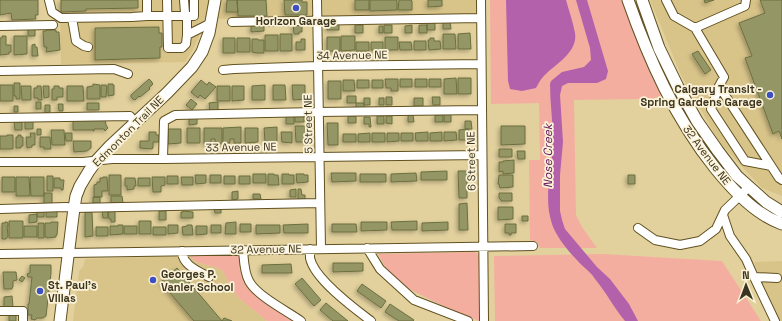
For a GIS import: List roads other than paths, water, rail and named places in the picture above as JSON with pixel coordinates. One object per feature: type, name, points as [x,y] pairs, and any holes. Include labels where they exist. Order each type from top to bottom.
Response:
[{"type":"main road","name":"Edmonton Trail NE","points":[[60,321],[74,208],[76,196],[80,186],[88,171],[110,146],[167,93],[192,67],[202,52],[209,33],[215,0]]},
{"type":"main road","name":"32 Avenue NE","points":[[628,0],[648,54],[684,125],[706,157],[729,185],[758,212],[782,224]]},
{"type":"main road","name":"32 Avenue NE","points":[[642,0],[659,48],[697,121],[737,176],[766,202],[782,212]]},
{"type":"street","points":[[49,0],[52,12],[61,18],[194,16],[194,0]]},
{"type":"street","points":[[147,0],[147,16]]},
{"type":"street","points":[[167,0],[168,48],[182,48],[186,44],[187,16],[185,12],[184,0]]},
{"type":"street","name":"5 Street NE","points":[[317,0],[321,248]]},
{"type":"street","name":"6 Street NE","points":[[481,0],[484,321]]},
{"type":"street","points":[[666,0],[674,16],[695,28],[724,77],[718,86],[711,109],[745,161],[772,166]]},
{"type":"street","points":[[695,28],[746,6],[746,0]]},
{"type":"street","points":[[72,18],[76,41],[88,47]]},
{"type":"street","points":[[232,22],[481,18]]},
{"type":"street","points":[[187,35],[211,23]]},
{"type":"street","points":[[0,26],[53,25]]},
{"type":"street","name":"34 Avenue NE","points":[[223,70],[318,66],[481,64]]},
{"type":"street","points":[[0,71],[114,69],[128,74]]},
{"type":"street","points":[[718,86],[779,178],[782,180]]},
{"type":"street","points":[[163,159],[164,122],[175,115],[481,110]]},
{"type":"street","points":[[0,118],[130,116],[135,122]]},
{"type":"street","name":"33 Avenue NE","points":[[0,162],[83,162],[112,159],[482,155]]},
{"type":"street","points":[[638,228],[655,240],[680,245],[700,241],[716,229],[725,210],[749,187]]},
{"type":"street","points":[[0,208],[320,203]]},
{"type":"street","points":[[723,216],[730,236],[746,259],[775,321]]},
{"type":"street","name":"32 Avenue NE","points":[[0,254],[533,246]]},
{"type":"street","points":[[367,248],[380,269],[414,300],[468,321]]},
{"type":"street","points":[[310,249],[310,259],[317,273],[344,301],[371,321]]},
{"type":"street","points":[[243,250],[244,265],[249,280],[255,289],[301,321]]},
{"type":"street","points":[[182,251],[182,256],[185,261],[193,268],[209,277]]},
{"type":"street","points":[[754,277],[777,278]]},
{"type":"street","points":[[0,311],[23,311],[23,321]]},
{"type":"place","name":"Horizon Garage","points":[[296,8]]},
{"type":"place","name":"Calgary Transit - Spring Gardens Garage","points":[[770,95]]},
{"type":"place","name":"Georges P. Vanier School","points":[[153,280]]},
{"type":"place","name":"St. Paul's Villas","points":[[40,291]]},
{"type":"water label","name":"Nose Creek","points":[[548,156]]}]
